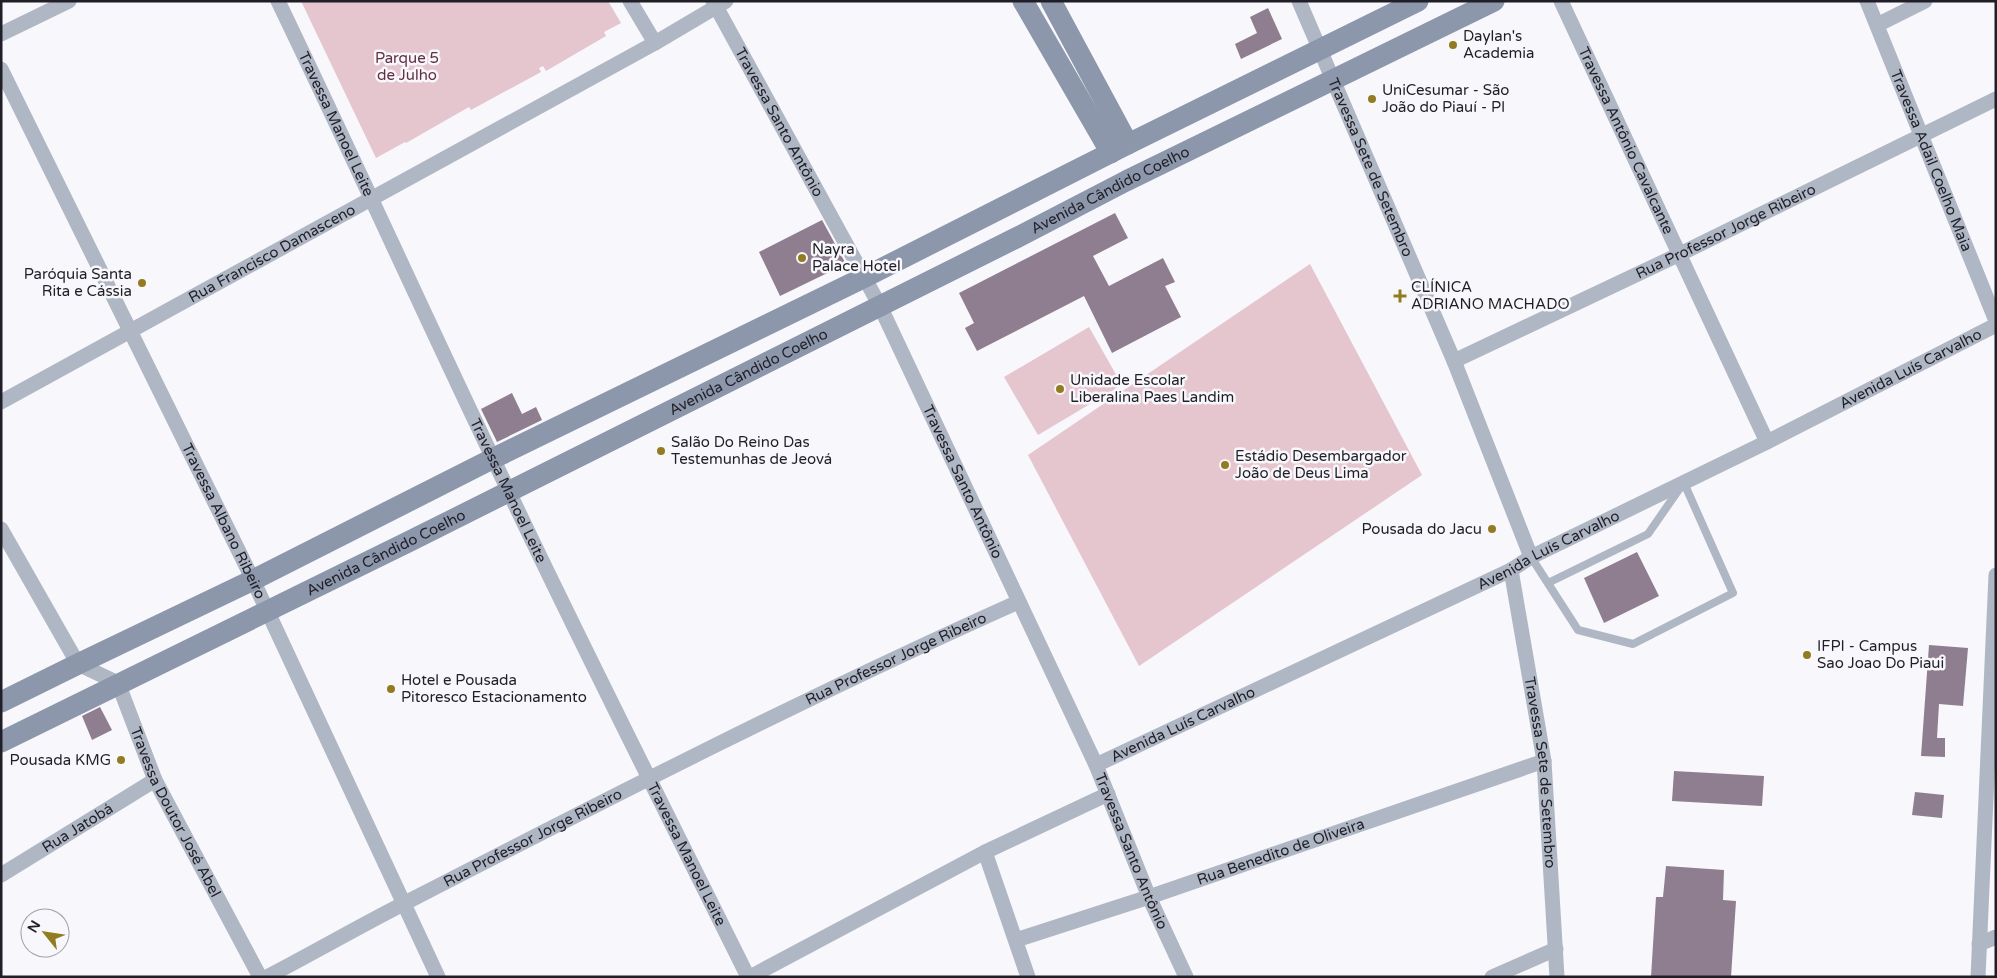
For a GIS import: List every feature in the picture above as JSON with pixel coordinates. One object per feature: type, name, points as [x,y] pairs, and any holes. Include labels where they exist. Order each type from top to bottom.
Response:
[{"type":"main road","points":[[1051,1],[1120,148]]},
{"type":"main road","points":[[1,702],[253,580],[494,458],[865,277],[1120,148],[1418,1]]},
{"type":"main road","name":"Avenida Cândido Coelho","points":[[1,742],[509,492],[1126,181],[1332,82],[1494,1]]},
{"type":"main road","points":[[1026,2],[1120,148]]},
{"type":"street","points":[[1,34],[70,1]]},
{"type":"street","name":"Travessa Manoel Leite","points":[[278,1],[509,492],[749,977]]},
{"type":"street","points":[[630,1],[655,43]]},
{"type":"street","name":"Travessa Sete de Setembro","points":[[1298,1],[1454,361],[1531,557]]},
{"type":"street","name":"Travessa Antônio Cavalcante","points":[[1561,1],[1767,442]]},
{"type":"street","name":"Travessa Adail Coelho Maia","points":[[1867,1],[1996,321]]},
{"type":"street","points":[[1877,25],[1925,1]]},
{"type":"street","name":"Rua Francisco Damasceno","points":[[1,402],[655,43],[718,3]]},
{"type":"street","name":"Travessa Santo Antônio","points":[[718,3],[880,306],[1096,765],[1149,897],[1186,977]]},
{"type":"street","name":"Travessa Albano Ribeiro","points":[[1,69],[253,580],[402,904],[438,977]]},
{"type":"street","name":"Rua Professor Jorge Ribeiro","points":[[1454,361],[1680,254],[1996,99]]},
{"type":"street","name":"Avenida Luís Carvalho","points":[[1096,765],[1510,570],[1531,557],[1767,442],[1996,325]]},
{"type":"street","points":[[1,529],[78,664],[118,683]]},
{"type":"street","name":"Travessa Sete de Setembro","points":[[1510,570],[1544,761],[1557,977]]},
{"type":"street","points":[[1978,977],[1995,575]]},
{"type":"street","name":"Rua Professor Jorge Ribeiro","points":[[267,977],[288,972],[402,904],[649,778],[903,653],[1018,602]]},
{"type":"street","name":"Travessa Doutor José Abel","points":[[118,683],[155,780],[260,977]]},
{"type":"street","name":"Rua Benedito de Oliveira","points":[[1016,940],[1149,897],[1544,761]]},
{"type":"street","name":"Rua Jatobá","points":[[1,875],[155,780]]},
{"type":"street","points":[[749,977],[985,852],[1108,794]]},
{"type":"street","points":[[985,852],[1028,977]]},
{"type":"street","points":[[1979,951],[1996,937]]},
{"type":"street","points":[[1492,977],[1556,949]]},
{"type":"street","points":[[1979,951],[1987,977]]},
{"type":"lane","points":[[1548,583],[1648,534],[1684,483]]},
{"type":"lane","points":[[1531,557],[1578,630],[1632,644],[1733,593],[1684,483]]},
{"type":"green space","name":"Parque 5 de Julho","points":[[301,1],[608,1],[621,23],[604,32],[606,36],[546,71],[543,66],[539,68],[541,72],[471,110],[469,107],[376,158]]},
{"type":"green space","name":"Estádio Desembargador João de Deus Lima","points":[[1310,264],[1422,475],[1139,666],[1028,455]]},
{"type":"green space","points":[[1089,327],[1122,385],[1038,435],[1004,377]]},
{"type":"building","points":[[1268,8],[1282,39],[1241,59],[1235,44],[1257,33],[1250,17]]},
{"type":"building","points":[[1115,213],[1128,238],[1093,256],[1109,286],[1163,258],[1175,282],[1165,286],[1181,317],[1112,353],[1084,296],[977,351],[965,328],[974,323],[959,293]]},
{"type":"building","name":"Nayra Palace Hotel","points":[[822,220],[846,264],[780,296],[759,252]]},
{"type":"building","points":[[512,393],[522,414],[536,407],[542,420],[497,442],[481,409]]},
{"type":"building","points":[[1637,552],[1659,596],[1604,623],[1584,578]]},
{"type":"building","points":[[1929,645],[1968,648],[1963,706],[1939,704],[1937,738],[1945,738],[1945,757],[1921,756]]},
{"type":"building","points":[[100,707],[112,730],[92,740],[82,716]]},
{"type":"building","points":[[1674,771],[1764,776],[1762,806],[1672,801]]},
{"type":"building","points":[[1915,792],[1944,795],[1942,818],[1912,815]]},
{"type":"building","points":[[1666,866],[1724,870],[1723,900],[1736,901],[1731,977],[1651,977],[1656,897],[1663,897]]},
{"type":"place","name":"Daylan's Academia","points":[[1453,45]]},
{"type":"place","name":"UniCesumar - São João do Piauí - PI","points":[[1372,99]]},
{"type":"place","name":"Nayra Palace Hotel","points":[[802,258]]},
{"type":"place","name":"Paróquia Santa Rita e Cássia","points":[[142,283]]},
{"type":"place","name":"CLÍNICA ADRIANO MACHADO","points":[[1400,296]]},
{"type":"place","name":"Unidade Escolar Liberalina Paes Landim","points":[[1060,389]]},
{"type":"place","name":"Salão Do Reino Das Testemunhas de Jeová","points":[[661,451]]},
{"type":"place","name":"Estádio Desembargador João de Deus Lima","points":[[1225,465]]},
{"type":"place","name":"Pousada do Jacu","points":[[1492,529]]},
{"type":"place","name":"IFPI - Campus Sao Joao Do Piaui","points":[[1807,655]]},
{"type":"place","name":"Hotel e Pousada Pitoresco Estacionamento","points":[[391,689]]},
{"type":"place","name":"Pousada KMG","points":[[121,760]]}]
